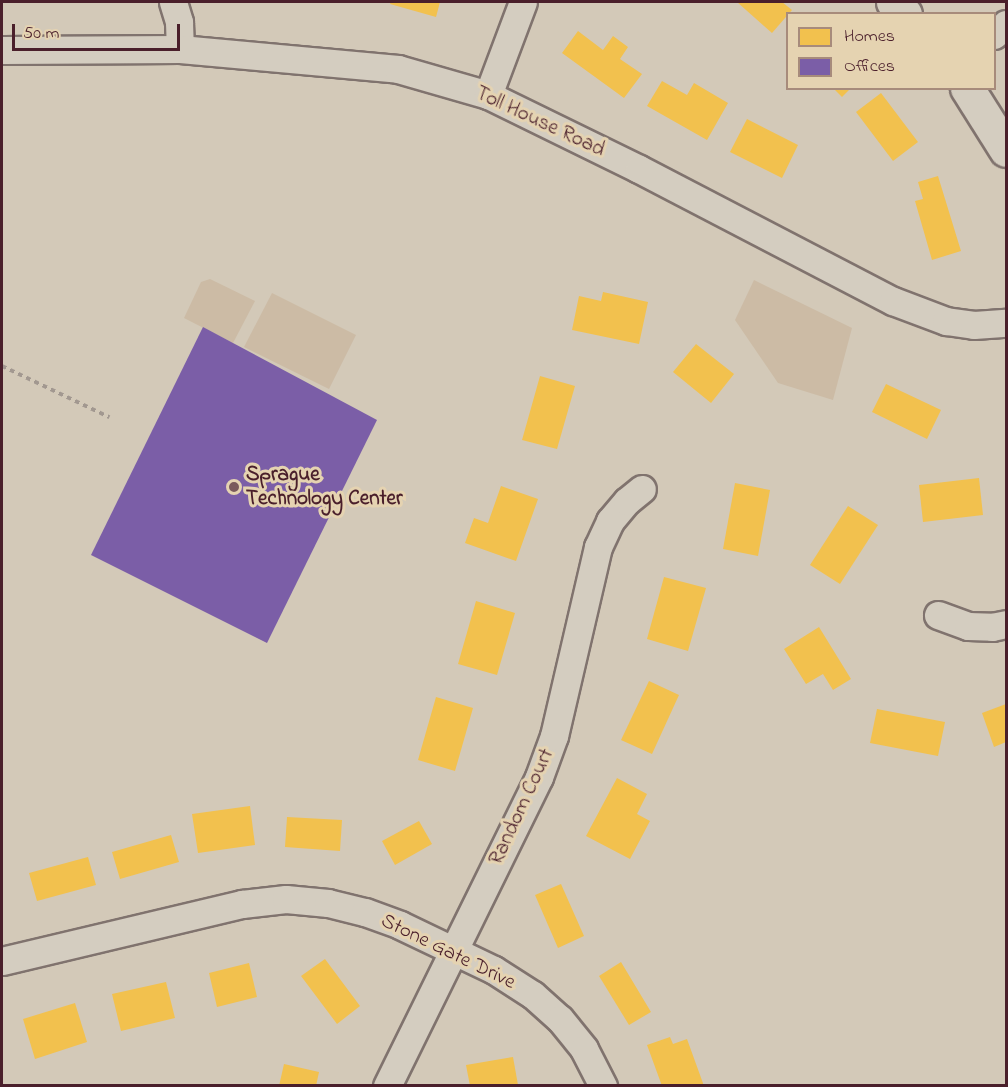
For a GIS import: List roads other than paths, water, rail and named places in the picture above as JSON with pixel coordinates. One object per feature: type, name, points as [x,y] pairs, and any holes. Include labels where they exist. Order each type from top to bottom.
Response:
[{"type":"main road","points":[[968,90],[1006,150]]},
{"type":"street","points":[[173,2],[179,22],[180,49]]},
{"type":"street","points":[[488,95],[523,2]]},
{"type":"street","name":"Toll House Road","points":[[2,50],[180,49],[398,69],[488,95],[639,169],[893,301],[946,321],[974,325],[1006,323]]},
{"type":"street","name":"Random Court","points":[[387,1086],[539,777],[554,736],[598,546],[610,521],[627,501],[642,489]]},
{"type":"street","points":[[938,615],[968,626],[992,627],[1006,624]]},
{"type":"street","name":"Stone Gate Drive","points":[[2,961],[242,904],[285,899],[328,903],[365,912],[454,950],[494,970],[533,995],[560,1019],[584,1049],[603,1086]]},
{"type":"place","name":"Sprague Technology Center","points":[[234,487]]}]
